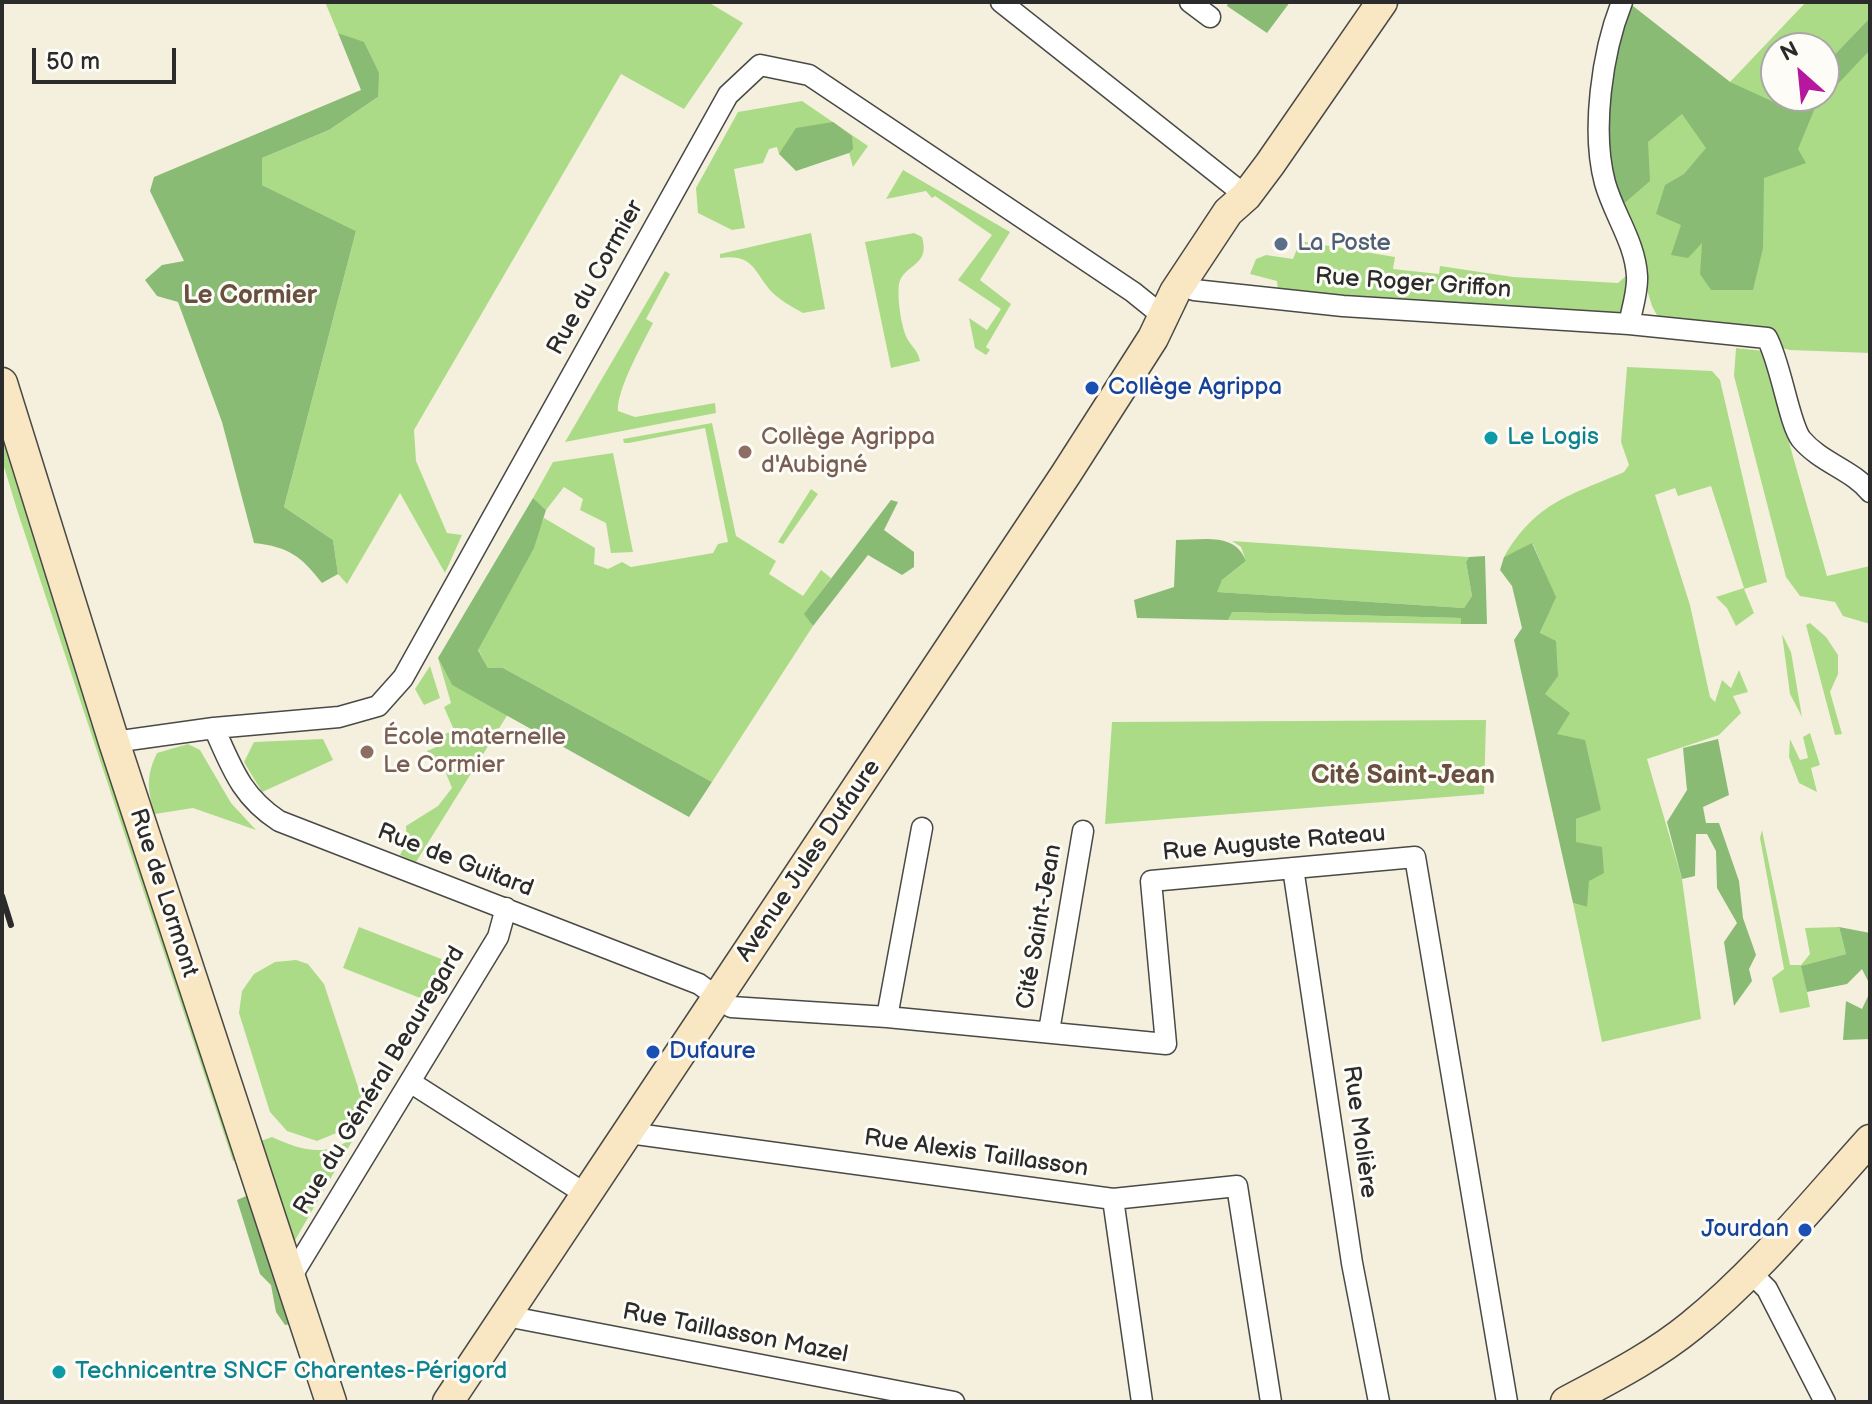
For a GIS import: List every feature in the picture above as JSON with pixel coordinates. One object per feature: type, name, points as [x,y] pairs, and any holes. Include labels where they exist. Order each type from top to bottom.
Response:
[{"type":"main road","points":[[1164,317],[1175,292],[1228,212],[1246,196],[1382,2]]},
{"type":"main road","points":[[1164,317],[1183,305],[1194,290],[1242,218],[1246,196]]},
{"type":"main road","name":"Avenue Jules Dufaure","points":[[448,1402],[720,998],[1066,474],[1164,317]]},
{"type":"main road","name":"Rue de Lormont","points":[[2,383],[114,742],[331,1402]]},
{"type":"main road","points":[[1566,1402],[1670,1342],[1750,1272],[1870,1140]]},
{"type":"street","points":[[1001,2],[1246,196]]},
{"type":"street","points":[[1190,2],[1210,17]]},
{"type":"street","points":[[1622,2],[1609,35],[1598,147],[1606,185],[1632,248],[1637,278],[1629,324]]},
{"type":"street","name":"Rue du Cormier","points":[[114,742],[214,728],[339,717],[378,706],[403,678],[728,95],[760,65],[809,75],[1133,292],[1164,317]]},
{"type":"street","name":"Rue Roger Griffon","points":[[1194,290],[1343,306],[1629,324],[1767,338],[1778,358],[1799,436],[1826,463],[1863,483],[1870,492]]},
{"type":"street","name":"Rue de Guitard","points":[[214,728],[240,784],[255,805],[279,821],[699,984],[720,998]]},
{"type":"street","points":[[887,1017],[922,828]]},
{"type":"street","name":"Cité Saint-Jean","points":[[1049,1031],[1083,831]]},
{"type":"street","name":"Rue Auguste Rateau","points":[[720,998],[731,1007],[887,1017],[1166,1044],[1151,881],[1415,857],[1507,1402]]},
{"type":"street","name":"Rue Molière","points":[[1293,868],[1352,1263],[1379,1402]]},
{"type":"street","name":"Rue du Général Beauregard","points":[[291,1277],[498,937],[506,908]]},
{"type":"street","points":[[410,1082],[587,1195]]},
{"type":"street","name":"Rue Alexis Taillasson","points":[[629,1133],[1113,1199],[1142,1402]]},
{"type":"street","points":[[1113,1199],[1237,1186],[1271,1402]]},
{"type":"street","points":[[1750,1272],[1767,1289],[1825,1402]]},
{"type":"street","name":"Rue Taillasson Mazel","points":[[506,1316],[954,1402]]},
{"type":"green space","points":[[325,2],[708,2],[743,23],[684,109],[621,74],[414,430],[416,461],[447,533],[462,535],[445,573],[400,493],[347,584],[338,574],[333,540],[284,507],[356,231],[262,185],[262,158],[329,130],[378,97],[364,43],[338,33]]},
{"type":"green space","points":[[1228,2],[1290,2],[1267,33],[1227,6]]},
{"type":"green space","points":[[1806,2],[1870,2],[1870,353],[1790,350],[1659,319],[1652,306],[1612,175],[1629,3],[1730,82],[1760,50],[1760,112],[1840,112],[1840,32],[1778,32]]},
{"type":"green space","points":[[1629,3],[1730,82],[1760,96],[1760,112],[1813,112],[1798,149],[1806,163],[1764,178],[1763,248],[1753,290],[1711,290],[1700,274],[1702,243],[1688,258],[1671,255],[1681,225],[1656,214],[1665,185],[1684,174],[1706,148],[1682,114],[1648,142],[1650,181],[1621,206],[1607,127],[1609,81]]},
{"type":"green space","points":[[1870,18],[1870,50],[1840,82],[1840,49]]},
{"type":"green space","points":[[338,33],[364,42],[379,73],[378,97],[329,130],[262,158],[262,185],[356,231],[284,507],[333,540],[338,574],[322,583],[293,554],[254,543],[222,422],[178,302],[157,296],[145,280],[162,265],[184,261],[150,191],[154,177],[361,90]]},
{"type":"green space","points":[[802,101],[868,146],[853,167],[846,142],[779,154],[777,147],[769,149],[763,163],[734,169],[745,228],[732,230],[698,213],[696,188],[738,112]]},
{"type":"green space","points":[[833,122],[852,136],[853,149],[849,153],[796,171],[779,154],[796,128]]},
{"type":"green space","points":[[903,170],[1010,232],[980,280],[1011,304],[986,347],[990,350],[986,355],[975,348],[969,318],[987,330],[1001,309],[958,280],[992,235],[935,196],[932,198],[926,191],[886,199]]},
{"type":"green space","points":[[811,233],[825,309],[803,313],[775,295],[748,262],[732,257],[720,258],[720,254]]},
{"type":"green space","points":[[914,233],[922,237],[923,254],[902,277],[899,297],[906,335],[920,361],[891,368],[865,242]]},
{"type":"green space","points":[[1300,241],[1395,257],[1393,269],[1439,274],[1440,266],[1513,277],[1618,283],[1627,275],[1629,299],[1625,310],[1616,319],[1471,311],[1321,293],[1282,292],[1278,291],[1277,281],[1250,274],[1256,259],[1266,255],[1293,259]]},
{"type":"green space","points":[[665,271],[670,274],[646,319],[653,323],[626,380],[618,411],[635,417],[715,403],[716,413],[565,442]]},
{"type":"green space","points":[[1736,348],[1763,351],[1827,576],[1870,566],[1870,624],[1843,616],[1835,602],[1800,596],[1786,577],[1734,376]]},
{"type":"green space","points":[[1627,367],[1712,371],[1720,380],[1767,582],[1744,589],[1754,613],[1736,626],[1727,608],[1716,597],[1744,588],[1711,486],[1678,496],[1675,488],[1655,495],[1690,605],[1710,697],[1715,702],[1722,680],[1731,688],[1739,670],[1748,692],[1733,696],[1741,713],[1719,735],[1647,759],[1682,879],[1701,1019],[1602,1042],[1573,903],[1587,907],[1576,842],[1576,819],[1601,809],[1557,734],[1544,694],[1540,634],[1555,596],[1533,544],[1504,557],[1516,539],[1542,512],[1570,495],[1624,472],[1629,465],[1621,442]]},
{"type":"green space","points":[[712,423],[736,536],[776,561],[769,574],[803,596],[821,570],[831,578],[805,614],[813,626],[712,782],[503,668],[488,668],[478,649],[544,518],[595,548],[594,564],[608,569],[622,562],[631,567],[713,553],[718,544],[728,542],[705,428],[629,443],[624,443],[623,439]]},
{"type":"green space","points":[[2,435],[239,1158],[233,1161],[18,513],[2,460]]},
{"type":"green space","points":[[613,453],[633,552],[611,553],[606,523],[580,510],[583,499],[564,487],[546,510],[533,498],[553,462]]},
{"type":"green space","points":[[811,489],[818,494],[783,544],[778,542]]},
{"type":"green space","points":[[533,498],[546,510],[534,548],[478,650],[488,668],[503,668],[712,782],[689,817],[452,685],[438,658]]},
{"type":"green space","points":[[891,500],[898,502],[884,530],[914,552],[914,567],[902,575],[868,555],[813,626],[804,614]]},
{"type":"green space","points":[[1176,540],[1217,540],[1234,545],[1241,552],[1246,561],[1222,580],[1217,592],[1464,608],[1472,596],[1466,562],[1469,557],[1485,556],[1487,624],[1461,624],[1461,618],[1232,612],[1228,620],[1137,618],[1134,600],[1174,587]]},
{"type":"green space","points":[[1232,541],[1469,557],[1466,562],[1472,596],[1464,608],[1216,592],[1222,580],[1246,561],[1241,547]]},
{"type":"green space","points":[[1532,543],[1556,597],[1540,633],[1556,641],[1558,676],[1545,694],[1570,713],[1557,734],[1585,740],[1601,810],[1576,819],[1576,842],[1602,847],[1604,873],[1589,881],[1587,907],[1573,903],[1514,640],[1522,628],[1512,586],[1500,570],[1504,557]]},
{"type":"green space","points":[[1231,612],[1462,618],[1461,624],[1228,620]]},
{"type":"green space","points":[[1810,623],[1826,637],[1838,655],[1838,674],[1830,692],[1842,734],[1835,735],[1806,625]]},
{"type":"green space","points":[[1782,634],[1791,652],[1802,717],[1790,694]]},
{"type":"green space","points":[[438,658],[452,685],[508,714],[416,862],[400,855],[407,841],[406,826],[438,806],[452,788],[443,766],[435,769],[427,751],[441,745],[438,737],[454,730],[444,707],[451,703]]},
{"type":"green space","points":[[430,666],[440,698],[424,705],[415,689]]},
{"type":"green space","points":[[1486,720],[1484,794],[1105,824],[1112,722]]},
{"type":"green space","points":[[1810,733],[1820,765],[1811,768],[1817,792],[1799,783],[1789,757],[1790,739],[1800,760],[1808,758],[1803,737]]},
{"type":"green space","points":[[323,739],[333,760],[262,792],[244,762],[254,742]]},
{"type":"green space","points":[[1718,739],[1729,795],[1703,807],[1706,823],[1719,823],[1739,881],[1743,918],[1756,955],[1749,969],[1752,981],[1734,1006],[1724,942],[1737,923],[1717,888],[1716,851],[1707,834],[1696,834],[1695,876],[1682,879],[1667,822],[1687,790],[1683,748]]},
{"type":"green space","points":[[188,744],[200,750],[231,803],[256,830],[193,808],[155,814],[149,783],[157,753]]},
{"type":"green space","points":[[1762,830],[1790,965],[1801,965],[1810,954],[1805,928],[1839,927],[1846,954],[1802,966],[1810,1007],[1780,1013],[1772,978],[1784,969],[1760,838]]},
{"type":"green space","points":[[359,927],[449,962],[433,1003],[343,968]]},
{"type":"green space","points":[[1839,927],[1870,933],[1870,985],[1862,969],[1847,984],[1807,992],[1801,966],[1846,954]]},
{"type":"green space","points":[[296,960],[308,964],[324,984],[361,1096],[357,1119],[351,1127],[317,1141],[287,1131],[270,1112],[239,1013],[242,991],[254,974],[275,962]]},
{"type":"green space","points":[[1870,992],[1870,1039],[1843,1040],[1846,1001],[1862,1009]]},
{"type":"green space","points":[[355,1136],[294,1242],[261,1141],[272,1137],[305,1149],[325,1150]]},
{"type":"green space","points":[[251,1194],[291,1324],[285,1325],[276,1312],[271,1285],[260,1274],[237,1200]]},
{"type":"railway","points":[[2,896],[11,925]]},
{"type":"place","name":"La Poste","points":[[1281,244]]},
{"type":"place","name":"Collège Agrippa","points":[[1092,388]]},
{"type":"place","name":"Le Logis","points":[[1491,438]]},
{"type":"place","name":"Collège Agrippa d'Aubigné","points":[[745,452]]},
{"type":"place","name":"École maternelle Le Cormier","points":[[367,752]]},
{"type":"place","name":"Dufaure","points":[[653,1052]]},
{"type":"place","name":"Jourdan","points":[[1805,1230]]},
{"type":"place","name":"Technicentre SNCF Charentes-Périgord","points":[[59,1372]]},
{"type":"district","name":"Le Cormier","points":[[250,296]]},
{"type":"district","name":"Cité Saint-Jean","points":[[1403,776]]}]
